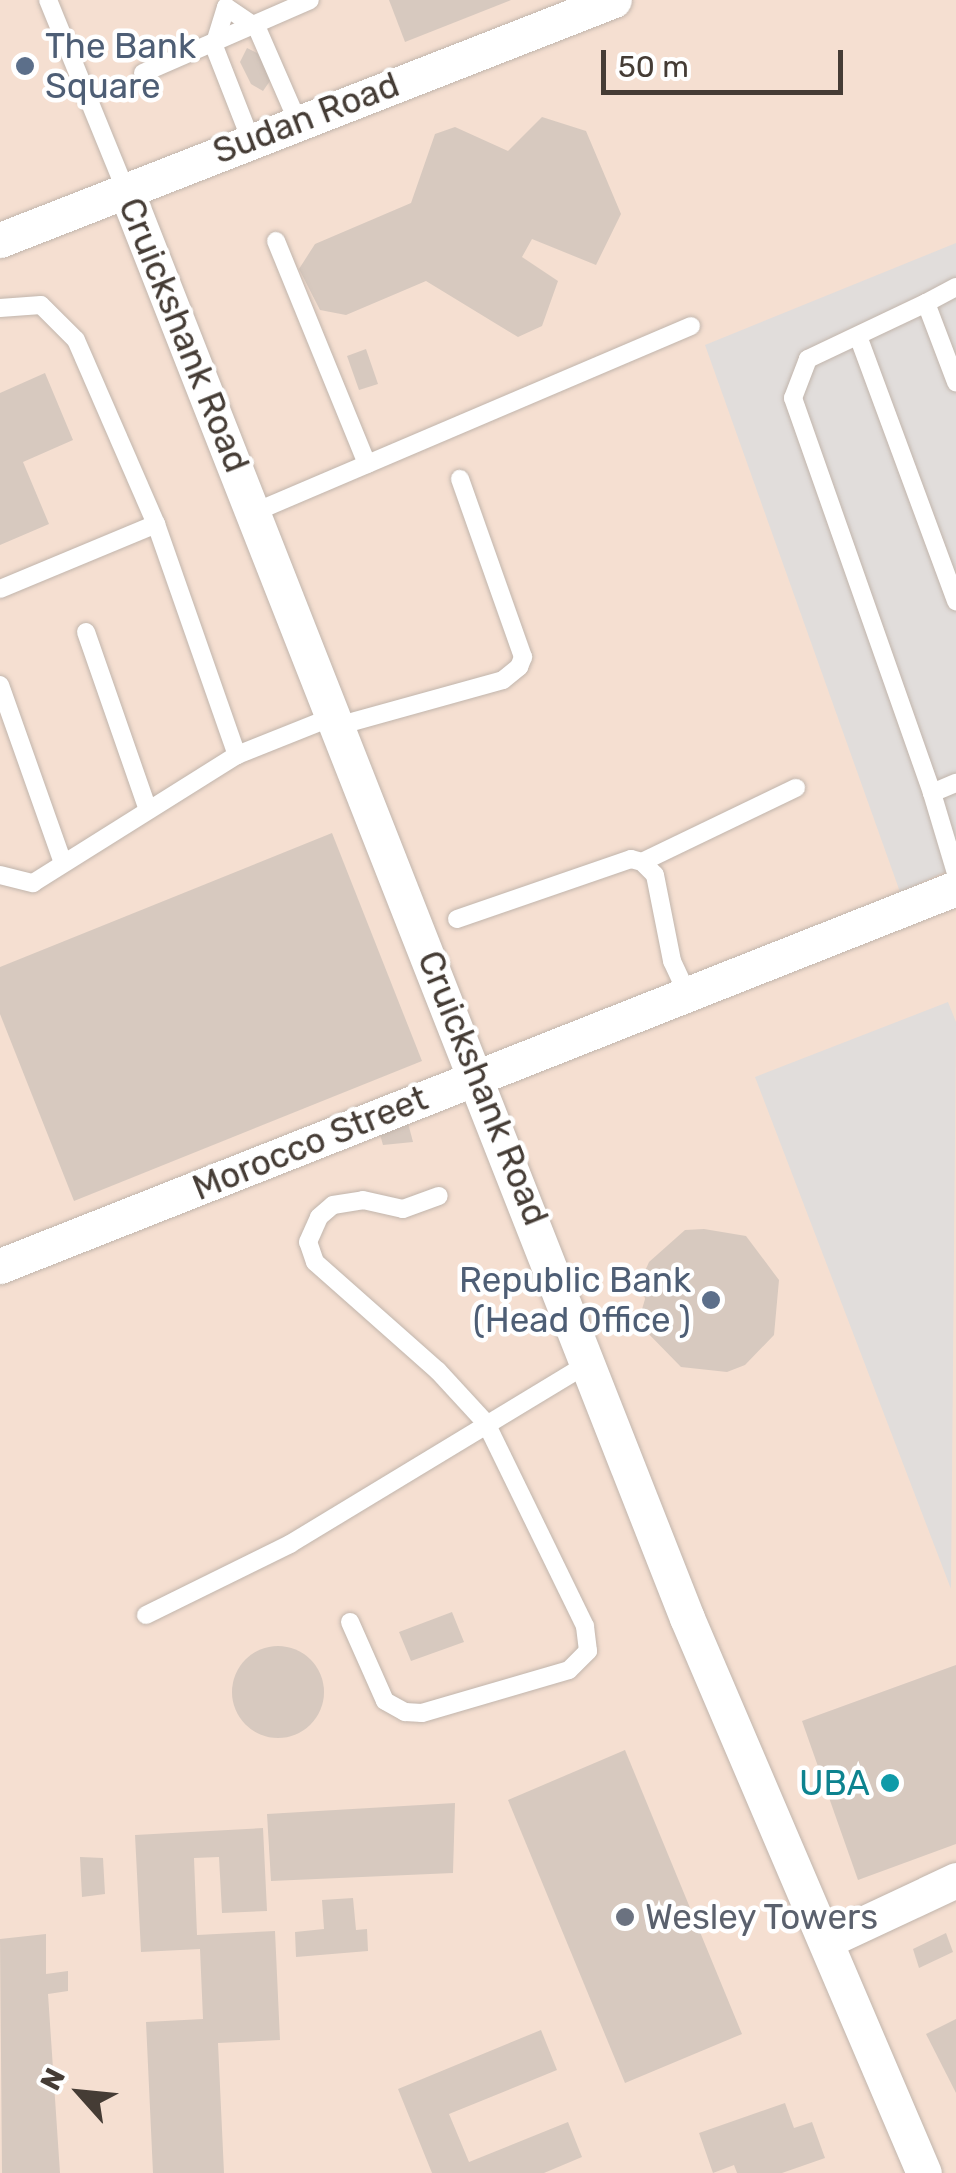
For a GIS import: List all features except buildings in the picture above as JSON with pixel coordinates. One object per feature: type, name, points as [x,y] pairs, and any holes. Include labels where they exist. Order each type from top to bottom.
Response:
[{"type":"street","name":"Sudan Road","points":[[0,240],[250,138],[614,0]]},
{"type":"street","name":"Cruickshank Road","points":[[126,190],[592,1362],[688,1618],[924,2173]]},
{"type":"street","name":"Morocco Street","points":[[0,1266],[956,888]]},
{"type":"street","points":[[826,1941],[956,1880]]},
{"type":"lane","name":"Cruickshank Road","points":[[48,0],[126,190]]},
{"type":"lane","points":[[143,73],[257,28],[310,0]]},
{"type":"lane","points":[[250,138],[214,46],[226,4],[257,28],[297,120]]},
{"type":"lane","points":[[276,241],[367,464]]},
{"type":"lane","points":[[956,287],[808,359],[793,398],[956,873]]},
{"type":"lane","points":[[926,302],[956,382]]},
{"type":"lane","points":[[0,308],[41,305],[76,340],[156,524],[237,755]]},
{"type":"lane","points":[[255,512],[690,326]]},
{"type":"lane","points":[[858,336],[956,601]]},
{"type":"lane","points":[[0,875],[33,882],[237,755],[338,720],[503,680],[519,667],[523,657],[460,479]]},
{"type":"lane","points":[[0,589],[156,524]]},
{"type":"lane","points":[[86,632],[148,810]]},
{"type":"lane","points":[[0,686],[63,863]]},
{"type":"lane","points":[[932,794],[956,783]]},
{"type":"lane","points":[[642,862],[796,788]]},
{"type":"lane","points":[[457,919],[631,859],[642,862],[655,874],[672,961],[688,994]]},
{"type":"lane","points":[[350,1622],[385,1701],[405,1712],[422,1713],[569,1670],[588,1652],[585,1626],[486,1423],[438,1370],[340,1291],[315,1262],[308,1242],[319,1217],[334,1206],[363,1200],[404,1208],[439,1196]]},
{"type":"lane","points":[[146,1615],[290,1544],[592,1362]]},
{"type":"shaded area","points":[[0,0],[956,0],[956,2173],[0,2173]]},
{"type":"shaded area","points":[[956,243],[956,867],[900,892],[705,345]]},
{"type":"shaded area","points":[[948,1002],[956,1022],[951,1589],[755,1077]]},
{"type":"place","name":"The Bank Square","points":[[25,66]]},
{"type":"place","name":"Republic Bank (Head Office )","points":[[711,1300]]},
{"type":"place","name":"UBA","points":[[890,1783]]},
{"type":"place","name":"Wesley Towers","points":[[625,1917]]}]
